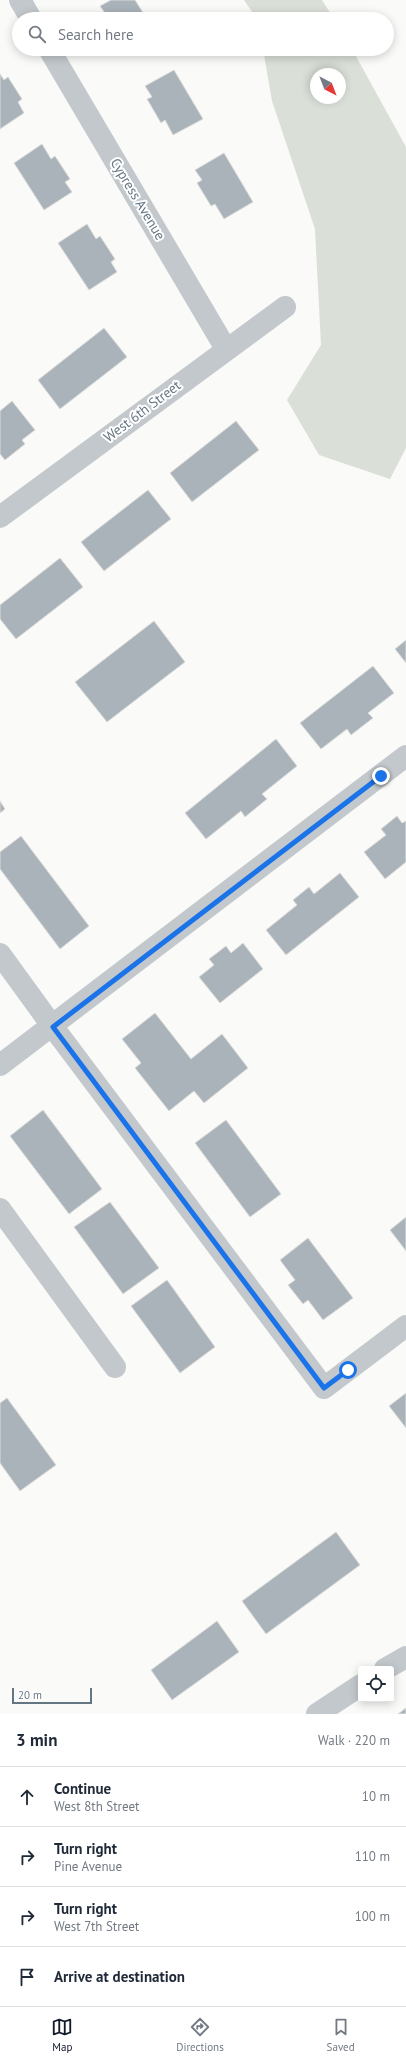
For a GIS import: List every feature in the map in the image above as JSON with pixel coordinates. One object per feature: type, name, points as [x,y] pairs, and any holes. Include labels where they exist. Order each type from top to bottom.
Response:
[{"type":"street","points":[[20,0],[27,12]]},
{"type":"street","name":"Cypress Avenue","points":[[53,56],[226,349]]},
{"type":"street","name":"West 6th Street","points":[[0,517],[285,307]]},
{"type":"street","points":[[0,1065],[53,1027],[406,756]]},
{"type":"street","points":[[0,954],[53,1027],[324,1388],[406,1326]]},
{"type":"street","points":[[0,1209],[115,1367]]},
{"type":"street","points":[[390,1666],[406,1657]]},
{"type":"street","points":[[326,1712],[358,1687]]},
{"type":"shaded area","points":[[244,0],[322,0],[330,12],[252,12]]},
{"type":"shaded area","points":[[264,56],[356,56],[406,147],[406,448],[390,479],[319,455],[287,400],[321,345],[315,229],[272,101]]},
{"type":"building","points":[[111,0],[135,0],[143,12],[104,12],[100,6]]},
{"type":"building","points":[[174,70],[203,119],[173,135],[165,120],[161,123],[147,99],[152,97],[145,86]]},
{"type":"building","points":[[0,74],[4,80],[8,77],[22,99],[18,102],[24,113],[0,129]]},
{"type":"building","points":[[42,144],[51,159],[55,156],[70,179],[65,182],[72,192],[44,210],[14,163]]},
{"type":"building","points":[[224,153],[253,202],[224,219],[215,204],[211,206],[197,183],[202,180],[195,170]]},
{"type":"building","points":[[87,224],[96,239],[100,236],[115,259],[111,262],[117,272],[89,290],[58,243]]},
{"type":"building","points":[[104,328],[127,357],[60,409],[38,380]]},
{"type":"building","points":[[12,401],[35,430],[22,440],[25,444],[5,460],[0,454],[0,411]]},
{"type":"building","points":[[236,421],[259,450],[192,502],[170,473]]},
{"type":"building","points":[[148,490],[171,519],[104,571],[81,542]]},
{"type":"building","points":[[60,558],[83,587],[16,639],[0,619],[0,605]]},
{"type":"building","points":[[154,621],[185,662],[107,722],[75,682]]},
{"type":"building","points":[[406,640],[406,663],[395,649]]},
{"type":"building","points":[[373,666],[394,693],[368,713],[373,718],[351,735],[347,729],[321,749],[300,723]]},
{"type":"building","points":[[276,739],[297,766],[262,794],[267,799],[245,817],[241,811],[206,839],[185,813]]},
{"type":"building","points":[[0,801],[5,809],[0,813]]},
{"type":"building","points":[[397,816],[402,823],[406,821],[406,862],[385,879],[364,852],[386,835],[381,829]]},
{"type":"building","points":[[21,836],[89,926],[60,949],[0,869],[0,852]]},
{"type":"building","points":[[340,873],[359,897],[286,955],[266,930],[297,905],[293,900],[309,887],[314,894]]},
{"type":"building","points":[[243,943],[263,969],[220,1003],[199,977],[214,965],[209,959],[226,946],[231,953]]},
{"type":"building","points":[[155,1013],[191,1059],[222,1034],[248,1068],[204,1103],[194,1091],[169,1111],[135,1068],[141,1063],[122,1039]]},
{"type":"building","points":[[43,1110],[102,1189],[69,1214],[10,1136]]},
{"type":"building","points":[[226,1120],[281,1194],[250,1217],[195,1143]]},
{"type":"building","points":[[110,1202],[159,1268],[123,1294],[74,1227]]},
{"type":"building","points":[[406,1217],[406,1251],[390,1230]]},
{"type":"building","points":[[308,1238],[353,1298],[323,1320],[308,1300],[303,1304],[288,1285],[295,1280],[280,1260]]},
{"type":"building","points":[[167,1280],[215,1347],[180,1373],[131,1306]]},
{"type":"building","points":[[406,1393],[406,1428],[389,1406]]},
{"type":"building","points":[[7,1398],[56,1465],[20,1491],[0,1463],[0,1403]]},
{"type":"building","points":[[336,1532],[360,1565],[266,1634],[242,1601]]},
{"type":"building","points":[[217,1621],[239,1652],[172,1700],[151,1670]]},
{"type":"building","points":[[406,1708],[406,1714],[398,1714]]},
{"type":"route","points":[[348,1370],[324,1388],[53,1027],[381,776]]}]
